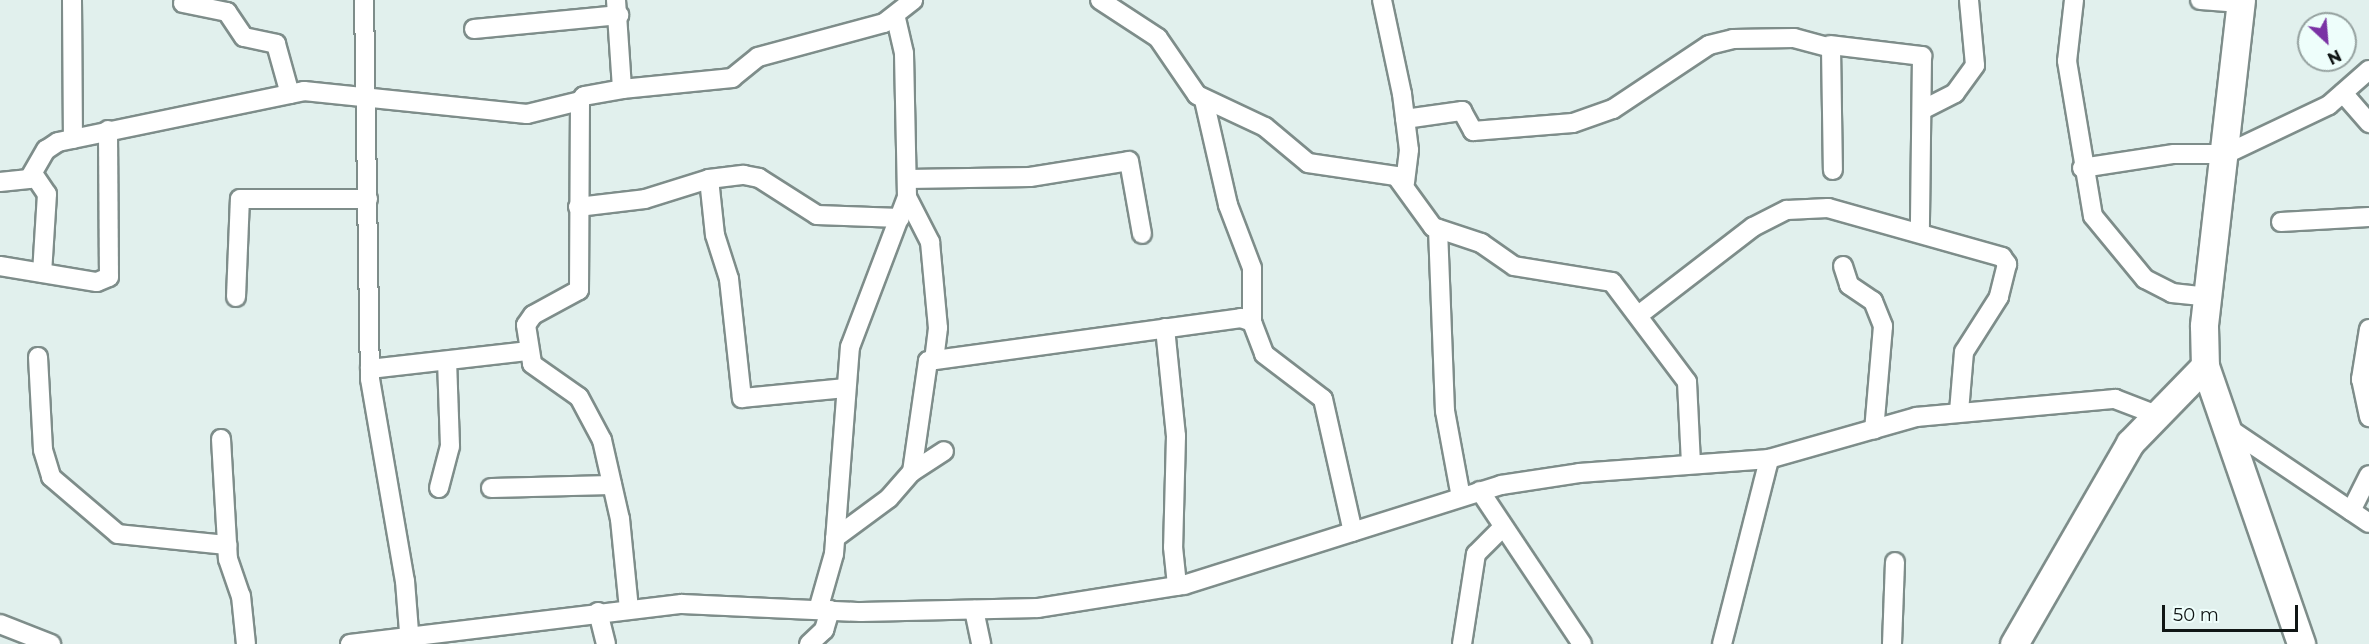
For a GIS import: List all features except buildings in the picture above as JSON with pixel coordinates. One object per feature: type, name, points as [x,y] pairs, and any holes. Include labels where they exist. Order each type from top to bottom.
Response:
[{"type":"main road","points":[[2241,2],[2209,297],[2205,366],[2231,430],[2301,644]]},
{"type":"main road","points":[[2020,642],[2130,443],[2205,366]]},
{"type":"street","points":[[72,0],[73,139]]},
{"type":"street","points":[[364,0],[370,369],[405,581],[409,640]]},
{"type":"street","points":[[34,175],[46,150],[73,139],[290,94],[336,90],[366,96],[527,114],[580,101],[584,96],[622,89],[732,78],[759,57],[896,17],[913,0]]},
{"type":"street","points":[[1100,0],[1158,38],[1185,82],[1204,100],[1265,127],[1318,167],[1383,174],[1405,183],[1438,229],[1445,411],[1461,497]]},
{"type":"street","points":[[1382,0],[1405,118],[1405,183]]},
{"type":"street","points":[[1922,110],[1955,93],[1975,65],[1970,0]]},
{"type":"street","points":[[2074,0],[2067,61],[2082,168],[2093,216],[2145,279],[2172,293],[2209,297]]},
{"type":"street","points":[[2200,0],[2241,2]]},
{"type":"street","points":[[183,3],[227,12],[244,37],[276,44],[290,94]]},
{"type":"street","points":[[474,29],[617,7],[622,89]]},
{"type":"street","points":[[808,644],[824,630],[824,610],[835,538],[845,388],[856,327],[900,218],[908,188],[904,53],[896,17]]},
{"type":"street","points":[[1405,118],[1462,111],[1473,131],[1545,128],[1598,116],[1721,41],[1773,36],[1922,56],[1920,232]]},
{"type":"street","points":[[1830,45],[1833,170]]},
{"type":"street","points":[[2082,168],[2174,154],[2226,154],[2329,105],[2369,70]]},
{"type":"street","points":[[2343,93],[2369,123]]},
{"type":"street","points":[[1204,100],[1228,205],[1252,268],[1252,322],[1264,354],[1315,392],[1329,410],[1353,532]]},
{"type":"street","points":[[580,101],[579,290],[529,318],[529,351],[532,364],[579,397],[602,440],[612,485],[629,609]]},
{"type":"street","points":[[0,266],[97,282],[109,277],[108,130]]},
{"type":"street","points":[[908,188],[1030,177],[1129,161],[1142,234]]},
{"type":"street","points":[[34,175],[47,194],[42,273]]},
{"type":"street","points":[[0,182],[34,175]]},
{"type":"street","points":[[578,207],[645,200],[709,179],[759,178],[817,215],[900,218]]},
{"type":"street","points":[[709,179],[715,236],[729,279],[742,398],[845,388]]},
{"type":"street","points":[[908,188],[930,242],[938,328],[933,359]]},
{"type":"street","points":[[236,297],[240,199],[368,199]]},
{"type":"street","points":[[1640,314],[1753,227],[1787,210],[1828,208],[1920,232],[2002,257],[2007,264],[1999,297],[1964,352],[1959,412]]},
{"type":"street","points":[[2281,222],[2369,217]]},
{"type":"street","points":[[1438,229],[1481,243],[1514,266],[1612,282],[1640,314],[1687,382],[1691,463]]},
{"type":"street","points":[[1842,266],[1850,285],[1873,301],[1884,326],[1874,430]]},
{"type":"street","points":[[912,472],[925,365],[933,359],[1240,318],[1252,322]]},
{"type":"street","points":[[1165,328],[1176,436],[1173,547],[1177,586]]},
{"type":"street","points":[[2369,329],[2361,379],[2369,417]]},
{"type":"street","points":[[370,369],[529,351]]},
{"type":"street","points":[[38,357],[43,450],[51,477],[118,534],[227,545]]},
{"type":"street","points":[[439,488],[450,446],[447,362]]},
{"type":"street","points":[[350,644],[409,640],[598,612],[682,604],[824,610],[1038,608],[1177,586],[1480,491],[1579,473],[1769,459],[1916,417],[1959,412],[2115,399],[2157,415]]},
{"type":"street","points":[[2231,430],[2369,523]]},
{"type":"street","points":[[221,439],[227,545],[246,644]]},
{"type":"street","points":[[835,538],[889,498],[912,472],[944,451]]},
{"type":"street","points":[[1722,644],[1769,459]]},
{"type":"street","points":[[2351,511],[2369,475]]},
{"type":"street","points":[[491,488],[612,485]]},
{"type":"street","points":[[1480,491],[1502,528],[1582,644]]},
{"type":"street","points":[[1480,491],[1485,543]]},
{"type":"street","points":[[1462,644],[1468,583],[1476,554],[1502,528]]},
{"type":"street","points":[[1892,644],[1895,562]]},
{"type":"street","points":[[974,610],[981,644]]},
{"type":"street","points":[[598,612],[606,644]]},
{"type":"street","points":[[0,624],[51,644]]}]
